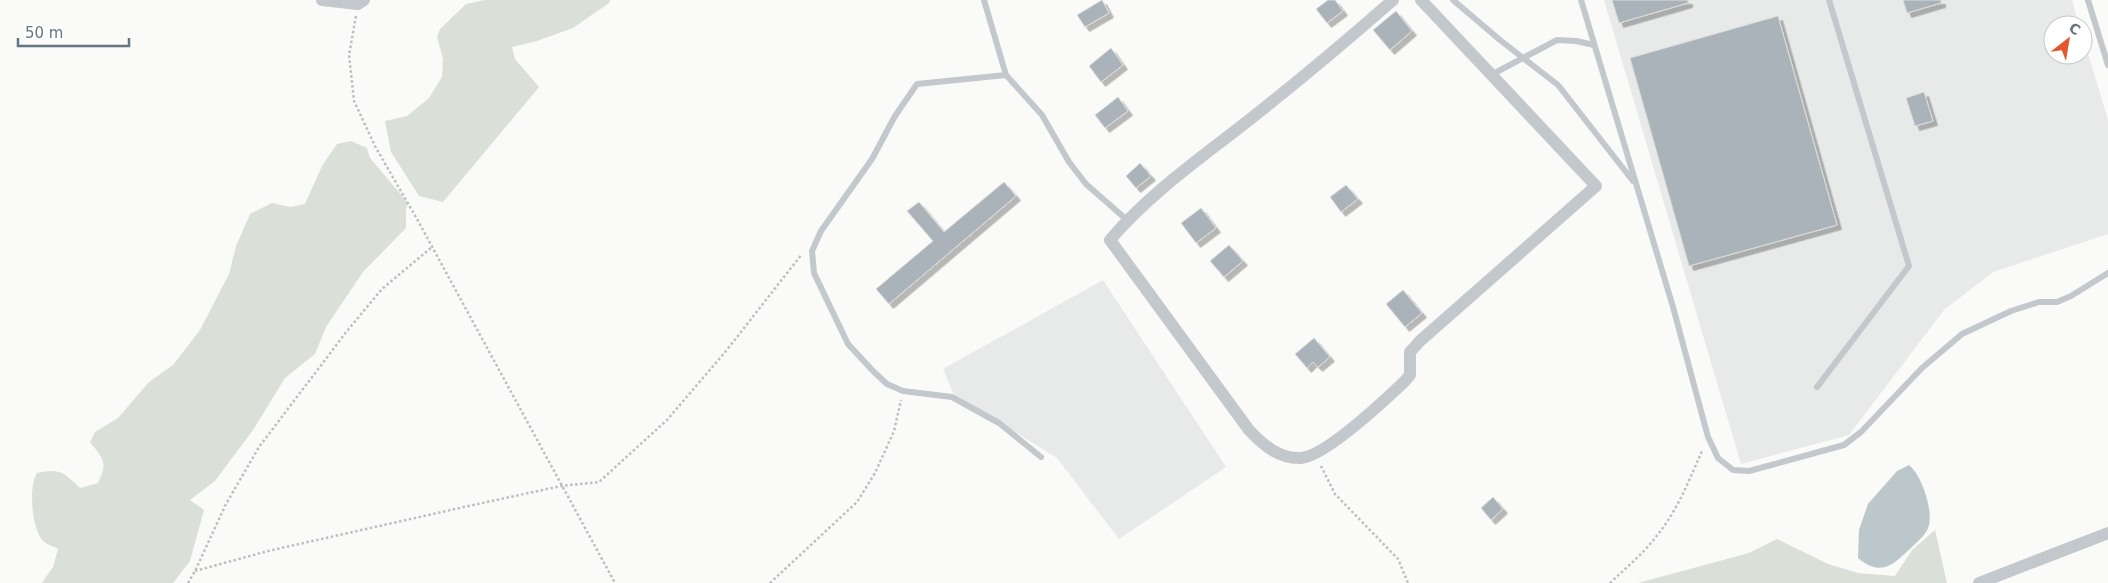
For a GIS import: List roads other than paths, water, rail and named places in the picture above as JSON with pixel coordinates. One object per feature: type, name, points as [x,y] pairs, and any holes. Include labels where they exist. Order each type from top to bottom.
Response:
[{"type":"street","points":[[322,0],[361,2]]},
{"type":"street","points":[[1393,0],[1307,76],[1186,170],[1127,220],[1110,240],[1249,430],[1262,444],[1279,454],[1301,458],[1316,454],[1359,422],[1405,382],[1410,375],[1410,352],[1420,340],[1596,186],[1421,0]]},
{"type":"street","points":[[1979,583],[2108,533]]},
{"type":"lane","points":[[984,0],[1006,75],[1042,115],[1069,162],[1086,184],[1127,220]]},
{"type":"lane","points":[[1452,0],[1558,85],[1626,170],[1638,188]]},
{"type":"lane","points":[[1581,0],[1673,307],[1708,437],[1718,458],[1733,470],[1749,472],[1844,445],[1861,432],[1922,368],[1962,334],[2011,311],[2038,302],[2057,302],[2071,296],[2108,273]]},
{"type":"lane","points":[[1817,387],[1909,266],[1829,0]]},
{"type":"lane","points":[[2088,0],[2108,65]]},
{"type":"lane","points":[[1492,75],[1557,40],[1576,41],[1594,46]]},
{"type":"lane","points":[[1006,75],[917,84],[895,116],[872,159],[820,231],[812,251],[814,273],[848,344],[887,384],[903,391],[952,398],[999,423],[1041,458]]}]
